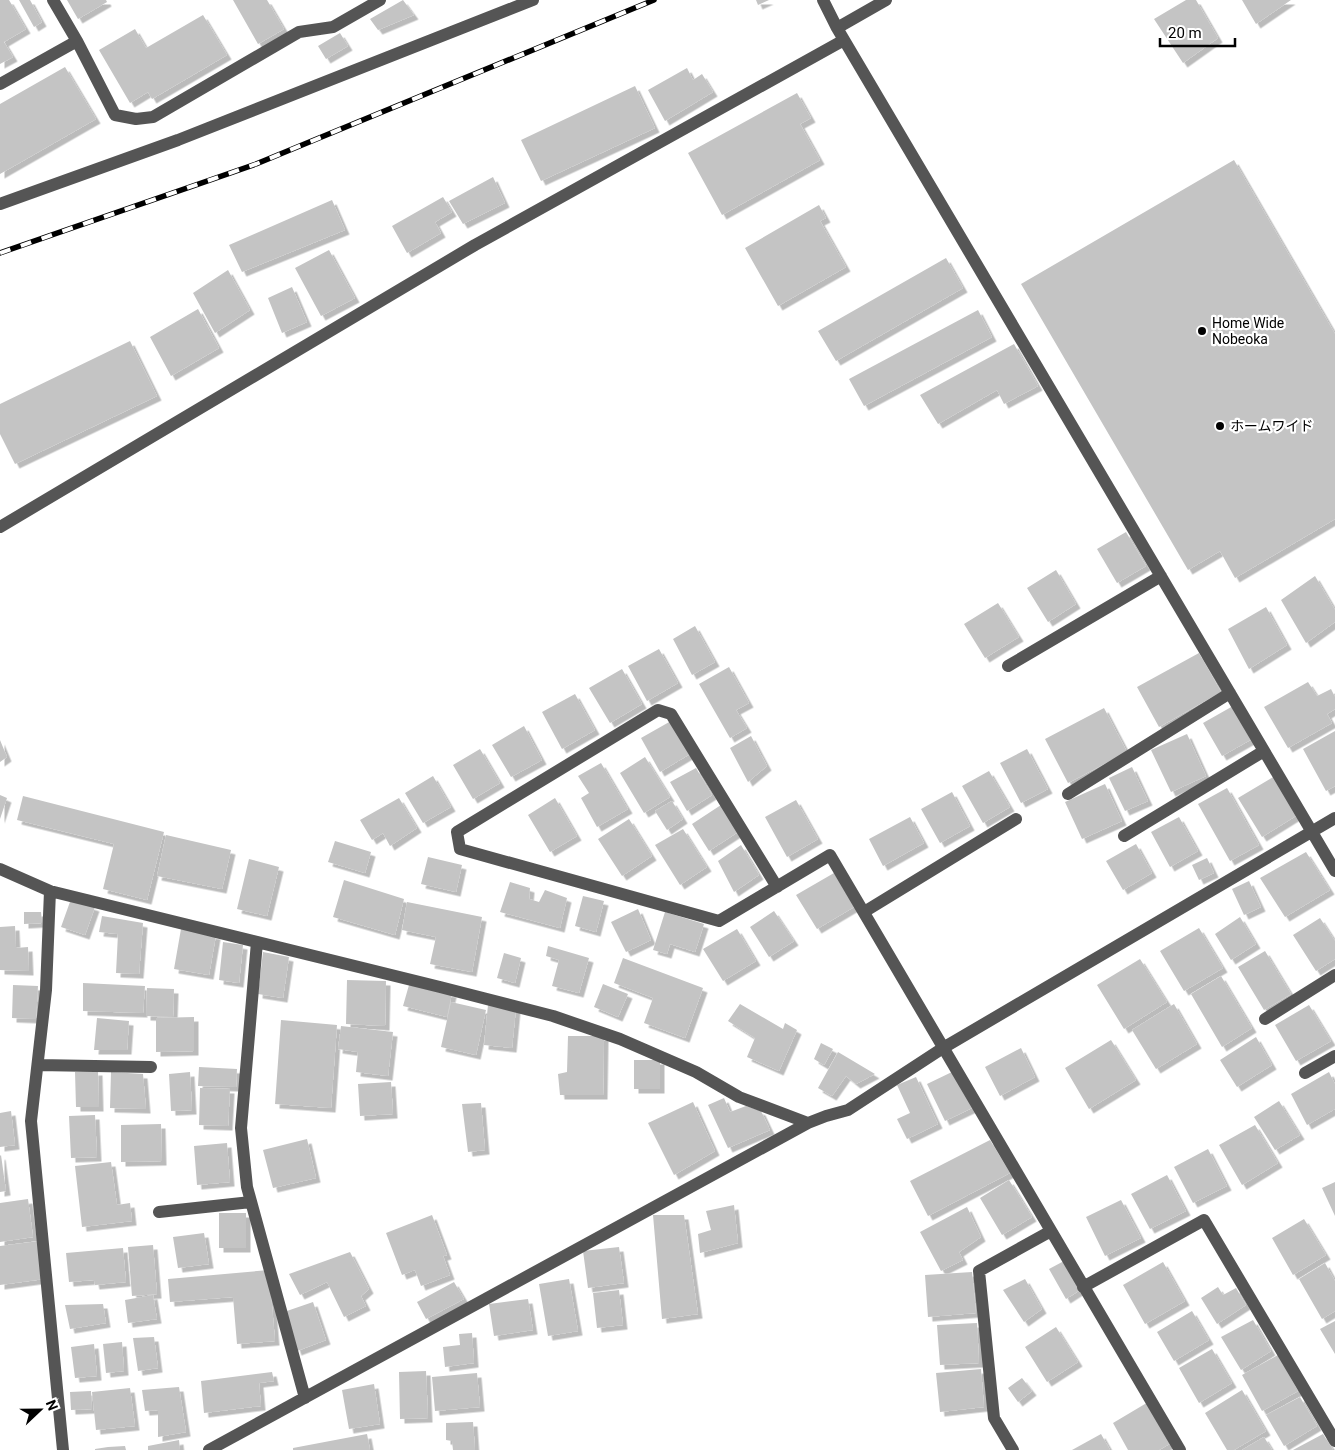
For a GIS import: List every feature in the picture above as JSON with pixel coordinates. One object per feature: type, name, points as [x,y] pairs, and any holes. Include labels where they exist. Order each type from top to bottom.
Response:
[{"type":"street","points":[[53,0],[115,115],[136,119],[153,117],[299,32],[333,28],[380,0]]},
{"type":"street","points":[[0,204],[178,140],[533,0]]},
{"type":"street","points":[[824,0],[844,40],[1335,871]]},
{"type":"street","points":[[837,28],[886,0]]},
{"type":"street","points":[[0,527],[475,245],[844,40]]},
{"type":"street","points":[[0,84],[76,41]]},
{"type":"street","points":[[1008,666],[1161,576]]},
{"type":"street","points":[[1068,794],[1230,693]]},
{"type":"street","points":[[777,886],[671,714],[658,710],[457,832],[460,849],[719,921],[830,855],[1180,1450]]},
{"type":"street","points":[[1124,836],[1264,751]]},
{"type":"street","points":[[209,1450],[808,1124],[826,1116],[848,1110],[943,1048],[1335,818]]},
{"type":"street","points":[[864,912],[1016,819]]},
{"type":"street","points":[[0,869],[50,891],[553,1016],[620,1038],[696,1072],[739,1096],[808,1124]]},
{"type":"street","points":[[50,891],[46,990],[31,1120],[63,1450]]},
{"type":"street","points":[[258,942],[241,1128],[247,1187],[304,1398]]},
{"type":"street","points":[[1265,1019],[1335,975]]},
{"type":"street","points":[[1305,1073],[1335,1056]]},
{"type":"street","points":[[38,1065],[151,1067]]},
{"type":"street","points":[[159,1212],[251,1202]]},
{"type":"street","points":[[1084,1287],[1204,1220],[1335,1441]]},
{"type":"street","points":[[1013,1450],[994,1418],[979,1271],[1051,1231]]},
{"type":"building","points":[[0,0],[9,0],[26,29],[4,42],[13,57],[0,64]]},
{"type":"building","points":[[19,0],[30,0],[42,22],[34,27]]},
{"type":"building","points":[[67,0],[106,0],[107,2],[78,19]]},
{"type":"building","points":[[233,0],[267,0],[284,29],[258,44]]},
{"type":"building","points":[[403,0],[414,15],[378,30],[370,19]]},
{"type":"building","points":[[756,0],[769,0],[758,5]]},
{"type":"building","points":[[1186,0],[1196,0],[1218,38],[1183,63],[1154,19]]},
{"type":"building","points":[[1242,0],[1291,0],[1256,24]]},
{"type":"building","points":[[203,15],[227,55],[152,99],[148,92],[130,103],[99,50],[135,29],[146,48]]},
{"type":"building","points":[[340,33],[348,46],[326,59],[318,46]]},
{"type":"building","points":[[65,67],[96,119],[0,174],[0,104]]},
{"type":"building","points":[[687,68],[693,80],[702,74],[713,92],[665,121],[648,90]]},
{"type":"building","points":[[635,86],[655,128],[541,181],[521,140]]},
{"type":"building","points":[[797,93],[811,118],[800,124],[820,160],[722,215],[688,153]]},
{"type":"building","name":"ホームワイド","points":[[1234,160],[1335,334],[1335,519],[1235,578],[1220,551],[1188,570],[1021,284]]},
{"type":"building","points":[[493,177],[505,203],[463,224],[449,201]]},
{"type":"building","points":[[443,197],[452,212],[435,222],[441,233],[407,253],[392,226]]},
{"type":"building","points":[[332,200],[345,230],[242,272],[229,245]]},
{"type":"building","points":[[819,205],[826,218],[820,221],[846,267],[778,306],[745,248]]},
{"type":"building","points":[[329,250],[355,298],[321,316],[295,268]]},
{"type":"building","points":[[946,258],[963,288],[836,361],[818,331]]},
{"type":"building","points":[[228,270],[250,310],[215,333],[193,293]]},
{"type":"building","points":[[292,287],[307,322],[282,333],[268,298]]},
{"type":"building","points":[[198,309],[219,348],[171,376],[150,337]]},
{"type":"building","points":[[978,310],[992,337],[864,406],[849,379]]},
{"type":"building","points":[[130,341],[157,396],[15,464],[0,434],[0,404]]},
{"type":"building","points":[[1014,344],[1038,386],[1004,404],[997,390],[938,424],[920,395]]},
{"type":"building","points":[[1126,532],[1146,566],[1117,583],[1097,549]]},
{"type":"building","points":[[1056,570],[1076,604],[1048,622],[1027,588]]},
{"type":"building","points":[[1315,576],[1335,610],[1335,622],[1306,643],[1281,600]]},
{"type":"building","points":[[998,603],[1019,637],[985,658],[964,624]]},
{"type":"building","points":[[1266,607],[1287,645],[1249,669],[1228,629]]},
{"type":"building","points":[[695,626],[715,662],[692,675],[673,639]]},
{"type":"building","points":[[659,649],[678,683],[647,701],[628,666]]},
{"type":"building","points":[[1199,653],[1221,692],[1159,727],[1137,687]]},
{"type":"building","points":[[729,667],[749,703],[736,710],[747,728],[730,738],[699,684]]},
{"type":"building","points":[[622,669],[642,704],[610,723],[589,688]]},
{"type":"building","points":[[1308,682],[1317,696],[1331,689],[1335,697],[1335,709],[1327,714],[1332,723],[1288,748],[1264,707]]},
{"type":"building","points":[[575,694],[595,730],[562,749],[542,712]]},
{"type":"building","points":[[1233,706],[1252,739],[1222,756],[1203,723]]},
{"type":"building","points":[[1104,708],[1127,752],[1068,783],[1045,739]]},
{"type":"building","points":[[671,721],[690,754],[660,772],[641,738]]},
{"type":"building","points":[[524,726],[542,760],[511,777],[492,745]]},
{"type":"building","points":[[1335,731],[1335,786],[1326,791],[1303,749]]},
{"type":"building","points":[[1187,734],[1206,776],[1171,792],[1151,750]]},
{"type":"building","points":[[751,736],[767,766],[748,782],[730,748]]},
{"type":"building","points":[[0,740],[7,757],[0,762]]},
{"type":"building","points":[[480,749],[500,783],[473,799],[453,765]]},
{"type":"building","points":[[1027,749],[1048,789],[1021,803],[1000,763]]},
{"type":"building","points":[[645,757],[670,797],[644,813],[620,773]]},
{"type":"building","points":[[601,763],[628,809],[597,827],[581,798],[589,793],[578,776]]},
{"type":"building","points":[[1132,767],[1148,801],[1125,811],[1109,778]]},
{"type":"building","points":[[696,768],[712,795],[687,811],[670,782]]},
{"type":"building","points":[[989,771],[1010,807],[983,823],[962,786]]},
{"type":"building","points":[[433,776],[451,807],[423,823],[405,793]]},
{"type":"building","points":[[1275,776],[1299,814],[1262,837],[1238,798]]},
{"type":"building","points":[[1105,784],[1122,821],[1082,839],[1065,802]]},
{"type":"building","points":[[1227,788],[1259,845],[1230,861],[1198,804]]},
{"type":"building","points":[[952,792],[970,826],[940,843],[921,809]]},
{"type":"building","points":[[0,795],[7,798],[0,819]]},
{"type":"building","points":[[23,796],[164,832],[147,900],[103,889],[114,844],[17,820]]},
{"type":"building","points":[[399,798],[417,828],[390,846],[383,833],[372,840],[360,820]]},
{"type":"building","points":[[555,798],[577,836],[550,852],[528,815]]},
{"type":"building","points":[[796,800],[818,839],[787,857],[765,817]]},
{"type":"building","points":[[672,801],[683,819],[667,830],[655,811]]},
{"type":"building","points":[[721,805],[738,832],[709,851],[692,824]]},
{"type":"building","points":[[910,817],[924,843],[883,866],[869,839]]},
{"type":"building","points":[[1179,817],[1198,851],[1170,867],[1151,832]]},
{"type":"building","points":[[629,819],[652,856],[622,876],[598,839]]},
{"type":"building","points":[[683,829],[707,867],[680,885],[655,845]]},
{"type":"building","points":[[166,835],[231,850],[222,889],[157,876]]},
{"type":"building","points":[[335,841],[371,852],[365,873],[328,862]]},
{"type":"building","points":[[1136,844],[1152,873],[1123,890],[1106,861]]},
{"type":"building","points":[[741,845],[759,875],[734,892],[718,861]]},
{"type":"building","points":[[1306,852],[1330,890],[1285,917],[1260,878]]},
{"type":"building","points":[[428,857],[462,865],[456,892],[421,884]]},
{"type":"building","points":[[1207,858],[1214,873],[1199,880],[1192,865]]},
{"type":"building","points":[[249,859],[279,867],[267,916],[237,909]]},
{"type":"building","points":[[834,873],[854,907],[817,929],[796,895]]},
{"type":"building","points":[[344,880],[404,899],[395,935],[333,917]]},
{"type":"building","points":[[1249,881],[1261,907],[1244,915],[1232,889]]},
{"type":"building","points":[[510,882],[530,888],[529,899],[539,902],[545,890],[567,898],[560,928],[500,912]]},
{"type":"building","points":[[583,896],[604,901],[596,932],[575,926]]},
{"type":"building","points":[[71,899],[95,907],[85,935],[61,927]]},
{"type":"building","points":[[407,902],[482,917],[472,972],[430,964],[436,937],[402,930]]},
{"type":"building","points":[[638,909],[651,940],[626,952],[611,922]]},
{"type":"building","points":[[774,911],[794,941],[769,957],[750,927]]},
{"type":"building","points":[[24,912],[41,912],[42,923],[24,924]]},
{"type":"building","points":[[665,912],[704,924],[695,952],[670,944],[667,954],[653,950]]},
{"type":"building","points":[[102,916],[143,923],[139,974],[116,973],[118,934],[99,932]]},
{"type":"building","points":[[1240,917],[1256,944],[1231,960],[1215,934]]},
{"type":"building","points":[[1320,918],[1335,941],[1335,959],[1316,971],[1293,935]]},
{"type":"building","points":[[15,926],[16,948],[28,947],[29,971],[0,970],[0,927]]},
{"type":"building","points":[[1199,928],[1223,968],[1184,991],[1160,951]]},
{"type":"building","points":[[181,929],[216,935],[209,975],[174,969]]},
{"type":"building","points":[[737,929],[756,961],[723,981],[703,949]]},
{"type":"building","points":[[223,942],[243,945],[239,983],[219,980]]},
{"type":"building","points":[[548,946],[589,958],[579,993],[552,986],[559,960],[546,956]]},
{"type":"building","points":[[1265,951],[1291,994],[1264,1010],[1238,967]]},
{"type":"building","points":[[263,952],[289,957],[283,998],[258,994]]},
{"type":"building","points":[[504,953],[521,958],[515,983],[497,978]]},
{"type":"building","points":[[623,958],[703,988],[685,1038],[644,1023],[653,998],[614,983]]},
{"type":"building","points":[[1140,959],[1167,1002],[1124,1029],[1097,985]]},
{"type":"building","points":[[1221,976],[1252,1028],[1222,1047],[1191,994]]},
{"type":"building","points":[[347,980],[386,981],[385,1026],[346,1024]]},
{"type":"building","points":[[83,983],[145,986],[143,1013],[83,1011]]},
{"type":"building","points":[[603,984],[628,994],[618,1017],[594,1007]]},
{"type":"building","points":[[13,985],[38,986],[36,1019],[12,1018]]},
{"type":"building","points":[[409,985],[452,993],[447,1017],[403,1006]]},
{"type":"building","points":[[147,988],[174,989],[173,1017],[146,1016]]},
{"type":"building","points":[[451,1002],[486,1010],[476,1055],[441,1047]]},
{"type":"building","points":[[740,1004],[783,1029],[785,1023],[797,1030],[779,1071],[747,1057],[755,1038],[728,1021]]},
{"type":"building","points":[[1174,1004],[1197,1044],[1156,1069],[1132,1030]]},
{"type":"building","points":[[488,1005],[516,1008],[512,1048],[484,1045]]},
{"type":"building","points":[[1309,1005],[1331,1041],[1296,1061],[1275,1025]]},
{"type":"building","points":[[194,1017],[194,1051],[156,1052],[156,1018]]},
{"type":"building","points":[[97,1018],[129,1021],[127,1050],[94,1050]]},
{"type":"building","points":[[281,1020],[337,1025],[331,1108],[275,1104]]},
{"type":"building","points":[[341,1026],[393,1032],[388,1076],[356,1072],[358,1052],[338,1049]]},
{"type":"building","points":[[568,1036],[604,1036],[603,1095],[560,1095],[558,1074],[567,1072]]},
{"type":"building","points":[[1256,1037],[1272,1065],[1237,1087],[1220,1060]]},
{"type":"building","points":[[1111,1040],[1136,1080],[1089,1109],[1065,1068]]},
{"type":"building","points":[[821,1043],[833,1049],[824,1065],[814,1059]]},
{"type":"building","points":[[1021,1048],[1035,1077],[1000,1096],[985,1067]]},
{"type":"building","points":[[838,1052],[875,1074],[856,1084],[846,1076],[832,1096],[818,1088]]},
{"type":"building","points":[[634,1060],[660,1060],[660,1089],[634,1089]]},
{"type":"building","points":[[199,1067],[237,1069],[236,1087],[198,1086]]},
{"type":"building","points":[[98,1071],[99,1107],[76,1107],[75,1072]]},
{"type":"building","points":[[954,1071],[972,1108],[945,1121],[927,1084]]},
{"type":"building","points":[[111,1072],[143,1074],[146,1109],[110,1108]]},
{"type":"building","points":[[190,1072],[192,1110],[171,1111],[169,1074]]},
{"type":"building","points":[[1329,1072],[1335,1084],[1335,1109],[1307,1125],[1291,1094]]},
{"type":"building","points":[[916,1077],[938,1124],[907,1139],[897,1119],[910,1113],[897,1085]]},
{"type":"building","points":[[391,1082],[393,1114],[360,1116],[358,1084]]},
{"type":"building","points":[[200,1088],[230,1089],[228,1126],[199,1125]]},
{"type":"building","points":[[724,1098],[730,1112],[746,1106],[761,1111],[770,1130],[728,1148],[708,1105]]},
{"type":"building","points":[[1279,1101],[1300,1135],[1275,1150],[1254,1117]]},
{"type":"building","points":[[693,1102],[715,1151],[674,1175],[648,1123]]},
{"type":"building","points":[[481,1103],[485,1150],[468,1152],[462,1104]]},
{"type":"building","points":[[11,1111],[15,1145],[0,1147],[0,1113]]},
{"type":"building","points":[[95,1115],[97,1157],[71,1158],[69,1116]]},
{"type":"building","points":[[161,1124],[162,1161],[121,1162],[121,1125]]},
{"type":"building","points":[[1255,1125],[1278,1163],[1242,1185],[1219,1145]]},
{"type":"building","points":[[307,1139],[316,1178],[273,1188],[263,1150]]},
{"type":"building","points":[[990,1140],[1010,1173],[928,1216],[910,1181]]},
{"type":"building","points":[[227,1143],[230,1182],[197,1185],[194,1146]]},
{"type":"building","points":[[1208,1149],[1227,1186],[1193,1203],[1174,1167]]},
{"type":"building","points":[[0,1156],[6,1191],[0,1192]]},
{"type":"building","points":[[111,1162],[117,1205],[130,1203],[132,1221],[82,1227],[75,1166]]},
{"type":"building","points":[[1167,1175],[1186,1211],[1150,1229],[1131,1194]]},
{"type":"building","points":[[1009,1180],[1032,1217],[1002,1235],[980,1198]]},
{"type":"building","points":[[1335,1182],[1335,1216],[1322,1188]]},
{"type":"building","points":[[28,1199],[33,1237],[0,1242],[0,1203]]},
{"type":"building","points":[[1121,1200],[1141,1238],[1105,1256],[1086,1217]]},
{"type":"building","points":[[734,1205],[738,1243],[700,1253],[698,1234],[711,1230],[706,1211]]},
{"type":"building","points":[[967,1207],[981,1237],[959,1252],[963,1260],[941,1271],[920,1232]]},
{"type":"building","points":[[219,1213],[246,1213],[246,1248],[219,1248]]},
{"type":"building","points":[[432,1215],[447,1255],[443,1256],[450,1275],[421,1286],[415,1270],[402,1275],[386,1233]]},
{"type":"building","points":[[653,1215],[684,1215],[698,1314],[662,1319]]},
{"type":"building","points":[[1304,1219],[1326,1255],[1293,1275],[1272,1238]]},
{"type":"building","points":[[204,1233],[209,1264],[178,1268],[173,1237]]},
{"type":"building","points":[[39,1241],[44,1279],[0,1285],[0,1246]]},
{"type":"building","points":[[153,1245],[157,1294],[132,1296],[128,1247]]},
{"type":"building","points":[[619,1247],[624,1283],[588,1288],[583,1251]]},
{"type":"building","points":[[123,1248],[126,1282],[95,1285],[94,1280],[69,1282],[66,1253]]},
{"type":"building","points":[[350,1252],[369,1289],[361,1296],[366,1306],[344,1317],[327,1282],[300,1295],[289,1274]]},
{"type":"building","points":[[1064,1261],[1080,1290],[1066,1299],[1049,1269]]},
{"type":"building","points":[[1163,1262],[1185,1301],[1145,1324],[1123,1285]]},
{"type":"building","points":[[1325,1263],[1335,1281],[1335,1311],[1322,1319],[1299,1279]]},
{"type":"building","points":[[269,1270],[275,1341],[237,1344],[233,1297],[170,1302],[168,1279]]},
{"type":"building","points":[[972,1272],[976,1313],[928,1317],[925,1275]]},
{"type":"building","points":[[569,1279],[578,1331],[548,1336],[539,1284]]},
{"type":"building","points":[[1025,1279],[1042,1309],[1024,1322],[1003,1290]]},
{"type":"building","points":[[454,1282],[464,1299],[426,1319],[417,1302]]},
{"type":"building","points":[[1218,1287],[1223,1295],[1236,1288],[1246,1305],[1217,1324],[1201,1298]]},
{"type":"building","points":[[619,1290],[623,1325],[597,1328],[593,1293]]},
{"type":"building","points":[[153,1295],[157,1319],[128,1323],[125,1300]]},
{"type":"building","points":[[528,1299],[533,1330],[494,1336],[489,1304]]},
{"type":"building","points":[[313,1302],[326,1340],[297,1351],[284,1312]]},
{"type":"building","points":[[103,1304],[106,1323],[70,1329],[65,1305]]},
{"type":"building","points":[[1192,1311],[1209,1340],[1174,1361],[1157,1332]]},
{"type":"building","points":[[1253,1320],[1271,1351],[1241,1370],[1221,1337]]},
{"type":"building","points":[[1335,1321],[1335,1354],[1320,1329]]},
{"type":"building","points":[[977,1323],[979,1363],[940,1365],[937,1325]]},
{"type":"building","points":[[1056,1327],[1078,1362],[1047,1382],[1025,1347]]},
{"type":"building","points":[[472,1333],[474,1363],[445,1367],[443,1347],[460,1345],[459,1334]]},
{"type":"building","points":[[154,1337],[158,1368],[138,1371],[133,1338]]},
{"type":"building","points":[[122,1342],[124,1371],[106,1373],[103,1344]]},
{"type":"building","points":[[94,1344],[97,1376],[75,1378],[71,1347]]},
{"type":"building","points":[[1212,1349],[1232,1383],[1199,1403],[1179,1368]]},
{"type":"building","points":[[1278,1355],[1298,1391],[1262,1411],[1242,1375]]},
{"type":"building","points":[[981,1369],[984,1407],[940,1412],[936,1373]]},
{"type":"building","points":[[426,1371],[428,1418],[400,1419],[399,1372]]},
{"type":"building","points":[[272,1372],[274,1381],[259,1383],[261,1406],[204,1413],[201,1381]]},
{"type":"building","points":[[477,1373],[480,1407],[435,1411],[432,1377]]},
{"type":"building","points":[[1022,1378],[1032,1391],[1018,1402],[1008,1388]]},
{"type":"building","points":[[374,1384],[380,1424],[349,1429],[342,1390]]},
{"type":"building","points":[[179,1387],[186,1432],[158,1437],[158,1410],[145,1411],[142,1390]]},
{"type":"building","points":[[130,1388],[135,1426],[96,1430],[92,1392]]},
{"type":"building","points":[[1242,1390],[1266,1431],[1234,1450],[1227,1450],[1205,1413]]},
{"type":"building","points":[[91,1391],[92,1409],[71,1410],[70,1392]]},
{"type":"building","points":[[1300,1397],[1317,1426],[1284,1446],[1266,1415]]},
{"type":"building","points":[[1150,1401],[1173,1442],[1159,1450],[1128,1450],[1113,1423]]},
{"type":"building","points":[[473,1422],[475,1450],[453,1450],[452,1441],[446,1440],[446,1423]]},
{"type":"building","points":[[367,1434],[370,1450],[293,1450],[293,1448]]},
{"type":"building","points":[[1101,1434],[1110,1450],[1072,1450]]},
{"type":"building","points":[[1323,1434],[1333,1450],[1293,1450]]},
{"type":"building","points":[[1264,1437],[1272,1450],[1242,1450]]},
{"type":"building","points":[[179,1440],[180,1450],[148,1450],[148,1446]]},
{"type":"building","points":[[125,1446],[126,1450],[95,1450],[108,1447]]},
{"type":"railway","points":[[0,253],[256,164],[654,0]]},
{"type":"place","name":"Home Wide Nobeoka","points":[[1202,331]]},
{"type":"place","name":"ホームワイド","points":[[1220,426]]}]
